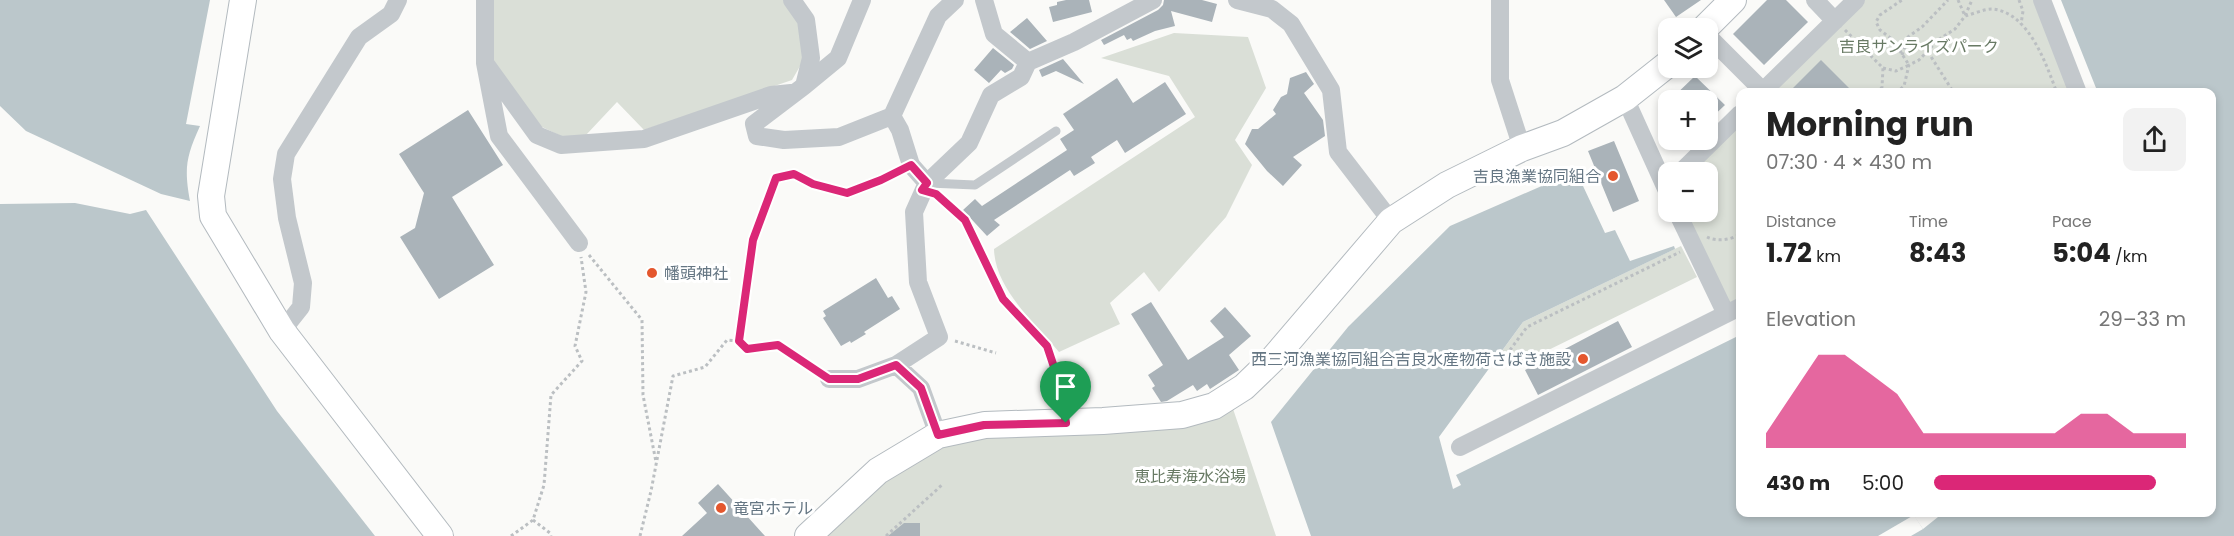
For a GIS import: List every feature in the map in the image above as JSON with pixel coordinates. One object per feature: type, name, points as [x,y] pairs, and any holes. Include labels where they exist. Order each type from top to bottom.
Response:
[{"type":"street","points":[[243,0],[211,196],[213,216],[282,331],[440,536]]},
{"type":"street","points":[[282,331],[301,307],[303,283],[287,218],[282,179],[286,154],[359,37],[391,14],[398,0]]},
{"type":"street","points":[[485,0],[484,63],[499,136],[579,243]]},
{"type":"street","points":[[792,0],[806,20],[811,58],[800,89]]},
{"type":"street","points":[[862,0],[838,58],[754,124],[757,136],[784,140],[839,138],[892,116],[938,16],[955,0]]},
{"type":"street","points":[[984,0],[994,34],[1028,62]]},
{"type":"street","points":[[829,379],[858,379],[896,365],[939,337],[918,282],[914,212],[924,187],[969,143],[991,94],[1021,77],[1028,62],[1074,42],[1154,0]]},
{"type":"street","points":[[1237,0],[1272,9],[1291,24],[1332,90],[1338,152],[1391,221]]},
{"type":"street","points":[[1500,0],[1500,80],[1522,148]]},
{"type":"street","points":[[1715,18],[1733,0]]},
{"type":"street","points":[[1815,0],[1838,24]]},
{"type":"street","points":[[1766,88],[1838,24],[1856,0]]},
{"type":"street","points":[[2042,0],[2076,88]]},
{"type":"street","points":[[1718,46],[1758,88]]},
{"type":"street","points":[[484,63],[537,135],[561,145],[644,138],[771,95],[800,89]]},
{"type":"street","points":[[808,536],[878,471],[938,435],[984,425],[1182,416],[1214,406],[1244,387],[1273,359],[1391,221],[1447,185],[1522,148],[1563,133],[1625,98],[1658,72]]},
{"type":"street","points":[[1625,98],[1658,170]]},
{"type":"street","points":[[892,116],[900,130],[911,165],[924,187]]},
{"type":"street","points":[[1691,162],[1736,118]]},
{"type":"street","points":[[1460,447],[1733,310],[1698,241],[1684,222]]},
{"type":"street","points":[[896,365],[921,388],[938,435]]},
{"type":"lane","points":[[924,187],[975,185],[1056,131]]},
{"type":"path","points":[[1902,0],[1880,15],[1876,22],[1880,30],[1893,40],[1909,65],[1902,88]]},
{"type":"path","points":[[1902,55],[1908,37],[1922,27],[1948,0]]},
{"type":"path","points":[[1958,0],[1965,16]]},
{"type":"path","points":[[1838,24],[1883,68],[1896,71],[1919,60],[1938,40],[1955,29],[1965,16],[1972,0]]},
{"type":"path","points":[[2019,0],[2023,11],[2020,26]]},
{"type":"path","points":[[1965,16],[1989,9],[2006,12],[2040,49],[2055,88]]},
{"type":"path","points":[[1928,52],[1951,88]]},
{"type":"path","points":[[1881,88],[1883,68]]},
{"type":"path","points":[[739,341],[753,240],[776,178],[794,174],[813,184],[847,193],[911,165]]},
{"type":"path","points":[[924,187],[936,194],[965,220],[1003,299],[1047,346],[1058,379],[1066,423]]},
{"type":"path","points":[[1510,350],[1527,327],[1698,241],[1736,236]]},
{"type":"path","points":[[579,243],[642,320],[643,395],[657,464]]},
{"type":"path","points":[[511,536],[533,520],[544,485],[551,395],[582,361],[575,346],[586,292],[579,243]]},
{"type":"path","points":[[939,337],[996,353]]},
{"type":"path","points":[[640,536],[657,464],[673,376],[705,367],[727,340],[739,341],[747,349],[778,345],[829,379]]},
{"type":"path","points":[[886,536],[943,484]]},
{"type":"path","points":[[533,520],[551,536]]},
{"type":"green space","points":[[494,0],[784,0],[799,20],[803,61],[792,80],[644,130],[617,102],[586,135],[563,137],[540,126],[491,59]]},
{"type":"green space","name":"吉良サンライズパーク","points":[[1856,0],[2042,0],[2075,88],[1766,88]]},
{"type":"green space","points":[[1174,33],[1248,37],[1266,88],[1235,140],[1252,165],[1226,217],[1159,292],[1144,272],[1110,303],[1120,324],[1059,352],[1009,292],[996,264],[994,249],[1195,117],[1169,76],[1101,58]]},
{"type":"green space","points":[[1736,118],[1736,309],[1726,314],[1682,222],[1718,222],[1718,162],[1691,162],[1703,150],[1718,150],[1718,136]]},
{"type":"green space","points":[[1681,246],[1697,277],[1510,369],[1499,355],[1523,322]]},
{"type":"green space","name":"恵比寿海水浴場","points":[[1229,397],[1276,536],[808,536],[938,435]]},
{"type":"shaded area","points":[[0,0],[210,0],[186,124],[200,126],[188,163],[187,180],[190,201],[161,194],[26,131],[0,106]]},
{"type":"shaded area","points":[[2061,0],[2234,0],[2234,536],[1311,536],[1271,422],[1348,327],[1450,226],[1576,171],[1605,233],[1615,230],[1630,261],[1674,246],[1675,249],[1523,322],[1439,437],[1453,489],[1461,485],[1456,475],[1736,337],[1736,517],[1915,517],[1923,529],[1938,517],[2216,517],[2216,88],[2096,88]]},
{"type":"shaded area","points":[[75,203],[130,214],[146,210],[277,411],[375,536],[0,536],[0,204]]},
{"type":"pier","points":[[1911,517],[1915,517],[1923,529],[1911,536],[1878,536]]},
{"type":"building","points":[[1066,0],[1089,0],[1092,12],[1053,22],[1049,7]]},
{"type":"building","points":[[1164,0],[1202,0],[1217,4],[1212,22],[1171,11],[1175,26],[1155,31],[1133,41],[1131,38],[1127,40],[1124,35],[1104,45],[1101,40],[1158,10]]},
{"type":"building","points":[[1664,0],[1701,0],[1676,17]]},
{"type":"building","points":[[1767,0],[1786,0],[1808,22],[1764,65],[1733,34]]},
{"type":"building","points":[[1027,18],[1047,41],[1030,49],[1010,32]]},
{"type":"building","points":[[993,48],[1014,65],[1005,73],[1001,70],[989,83],[974,70]]},
{"type":"building","points":[[1063,59],[1084,84],[1056,71],[1042,77],[1039,70]]},
{"type":"building","points":[[1821,60],[1849,88],[1793,88]]},
{"type":"building","points":[[1306,72],[1314,84],[1304,93],[1323,120],[1325,136],[1293,157],[1302,165],[1283,186],[1267,171],[1245,144],[1252,129],[1258,129],[1276,114],[1273,110],[1281,97],[1287,94],[1290,78]]},
{"type":"building","points":[[1117,78],[1133,103],[1165,82],[1186,114],[1125,153],[1117,140],[1091,157],[1095,163],[1074,176],[1070,170],[994,220],[1000,225],[987,236],[963,210],[975,199],[982,206],[1067,150],[1060,139],[1074,130],[1063,114]]},
{"type":"building","points":[[1693,78],[1697,78],[1709,90],[1680,90]]},
{"type":"building","points":[[1718,98],[1725,105],[1718,112]]},
{"type":"building","points":[[468,110],[503,165],[452,197],[494,265],[439,299],[400,237],[415,228],[424,193],[399,154]]},
{"type":"building","name":"吉良漁業協同組合","points":[[1614,141],[1639,201],[1613,212],[1588,151]]},
{"type":"building","points":[[876,278],[888,298],[892,296],[900,309],[864,332],[866,334],[841,346],[823,318],[826,316],[823,311]]},
{"type":"building","points":[[1151,302],[1188,360],[1224,337],[1210,321],[1225,307],[1251,336],[1229,355],[1239,370],[1210,389],[1207,384],[1197,391],[1193,385],[1167,401],[1161,402],[1152,388],[1155,386],[1148,375],[1163,365],[1131,314]]},
{"type":"building","points":[[1618,321],[1632,347],[1538,395],[1525,370]]},
{"type":"building","name":"竜宮ホテル","points":[[718,484],[765,536],[682,536],[707,513],[698,503]]},
{"type":"building","points":[[904,523],[920,523],[920,536],[888,536]]},
{"type":"place","name":"吉良漁業協同組合","points":[[1613,176]]},
{"type":"place","name":"幡頭神社","points":[[652,273]]},
{"type":"place","name":"西三河漁業協同組合吉良水産物荷さばき施設","points":[[1583,359]]},
{"type":"place","name":"竜宮ホテル","points":[[721,508]]},
{"type":"route","points":[[911,165],[927,183],[922,190],[936,194],[965,220],[1003,299],[1047,346],[1058,379],[1066,423],[984,425],[938,435],[921,388],[896,365],[858,379],[829,379],[778,345],[747,349],[739,341],[753,240],[776,178],[794,174],[813,184],[847,193],[911,165]]}]
